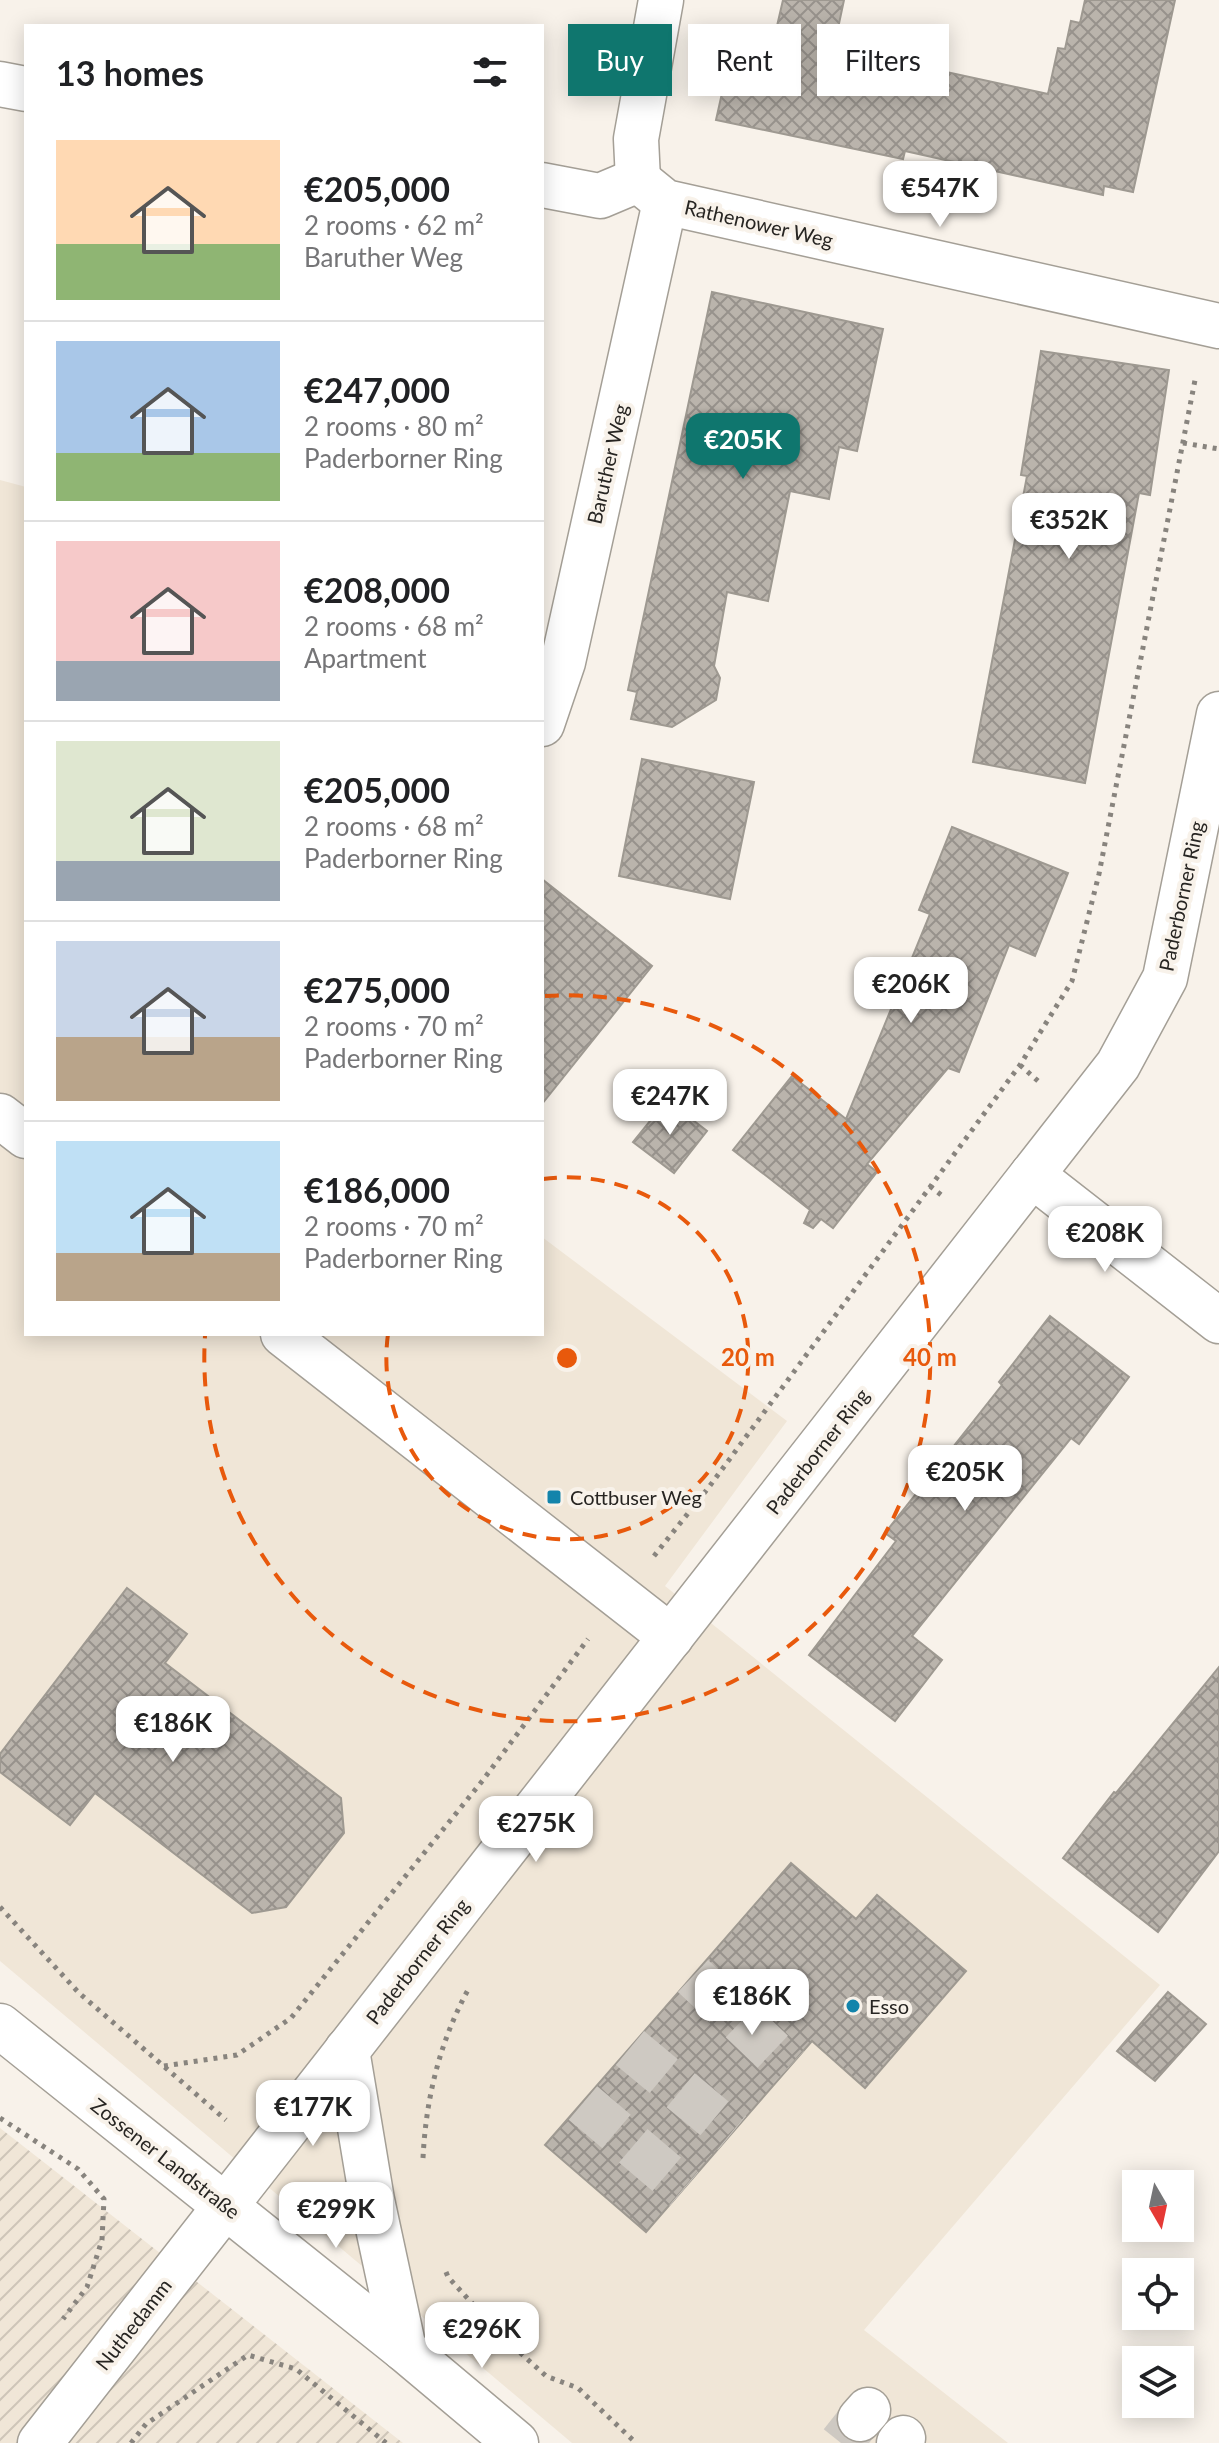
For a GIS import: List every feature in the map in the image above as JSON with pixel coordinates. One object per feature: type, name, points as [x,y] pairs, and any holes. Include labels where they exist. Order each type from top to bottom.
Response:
[{"type":"street","name":"Baruther Weg","points":[[544,718],[563,662],[652,191],[636,139],[661,0]]},
{"type":"street","points":[[0,84],[24,89]]},
{"type":"street","points":[[544,185],[600,196],[652,191]]},
{"type":"street","name":"Rathenower Weg","points":[[652,191],[1213,325]]},
{"type":"street","name":"Paderborner Ring","points":[[226,2205],[1118,1065],[1165,978],[1219,714]]},
{"type":"street","points":[[0,1116],[24,1134]]},
{"type":"street","points":[[1032,1175],[1219,1321]]},
{"type":"street","points":[[286,1336],[671,1637]]},
{"type":"street","name":"Zossener Landstraße","points":[[0,2026],[226,2205],[516,2443]]},
{"type":"street","points":[[347,2050],[372,2200],[404,2349]]},
{"type":"street","name":"Nuthedamm","points":[[40,2443],[226,2205]]},
{"type":"path","points":[[0,1907],[79,1993],[164,2066],[237,2055],[291,2018],[483,1780],[621,1596],[709,1487],[1020,1065],[1072,981],[1099,874],[1183,443],[1213,325]]},
{"type":"path","points":[[1183,443],[1219,449]]},
{"type":"path","points":[[423,2165],[425,2124],[436,2067],[453,2017],[475,1978]]},
{"type":"path","points":[[0,2118],[78,2169],[104,2199],[102,2240],[87,2287],[58,2325]]},
{"type":"path","points":[[444,2264],[448,2277],[504,2338],[546,2376],[578,2388],[636,2443]]},
{"type":"path","points":[[131,2443],[146,2424],[248,2355],[296,2369],[386,2443]]},
{"type":"shaded area","points":[[0,480],[24,486],[24,1336],[544,1336],[544,1239],[787,1421],[665,1586],[1160,1985],[864,2330],[1008,2443],[572,2443],[0,1961]]},
{"type":"shaded area","points":[[0,2128],[403,2443],[0,2443]]},
{"type":"building","points":[[783,0],[844,0],[839,24],[817,24],[817,96],[949,96],[949,73],[1048,94],[1058,48],[1065,49],[1071,21],[1080,23],[1085,0],[1175,0],[1133,192],[1104,186],[1103,195],[905,151],[903,159],[716,120],[721,96],[801,96],[801,24],[777,24]]},
{"type":"building","points":[[712,292],[883,329],[857,451],[839,447],[829,499],[790,491],[768,601],[727,592],[714,666],[720,678],[716,700],[672,727],[631,719],[637,692],[628,690]]},
{"type":"building","points":[[1041,351],[1169,370],[1150,495],[1139,493],[1085,783],[973,762],[1027,476],[1021,475]]},
{"type":"building","points":[[642,759],[754,782],[730,899],[619,876]]},
{"type":"building","points":[[952,827],[1068,873],[1035,956],[1009,945],[959,1072],[948,1068],[867,1164],[877,1172],[833,1228],[821,1219],[813,1228],[804,1223],[810,1210],[733,1150],[792,1076],[846,1119],[930,914],[919,910]]},
{"type":"building","points":[[544,881],[652,966],[544,1101]]},
{"type":"building","points":[[667,1100],[707,1131],[674,1173],[633,1142]]},
{"type":"building","points":[[1050,1316],[1129,1377],[1079,1444],[1071,1438],[912,1636],[942,1660],[895,1721],[809,1655],[896,1541],[885,1533],[1002,1385],[999,1382]]},
{"type":"building","points":[[127,1588],[187,1634],[165,1663],[341,1798],[344,1833],[286,1907],[252,1913],[95,1793],[70,1825],[0,1772],[0,1754]]},
{"type":"building","points":[[1219,1667],[1219,1851],[1158,1932],[1063,1858]]},
{"type":"building","points":[[791,1863],[856,1919],[877,1895],[966,1971],[865,2088],[812,2041],[646,2232],[545,2145]]},
{"type":"building","points":[[1168,1992],[1206,2024],[1155,2081],[1117,2051]]},
{"type":"tunnel","points":[[693,1976],[789,2067]]},
{"type":"tunnel","points":[[630,2048],[732,2133]]},
{"type":"tunnel","points":[[583,2103],[684,2189]]},
{"type":"tunnel","points":[[841,2443],[860,2419]]},
{"type":"place","name":"Cottbuser Weg","points":[[554,1497]]},
{"type":"place","name":"Esso","points":[[853,2006]]}]
